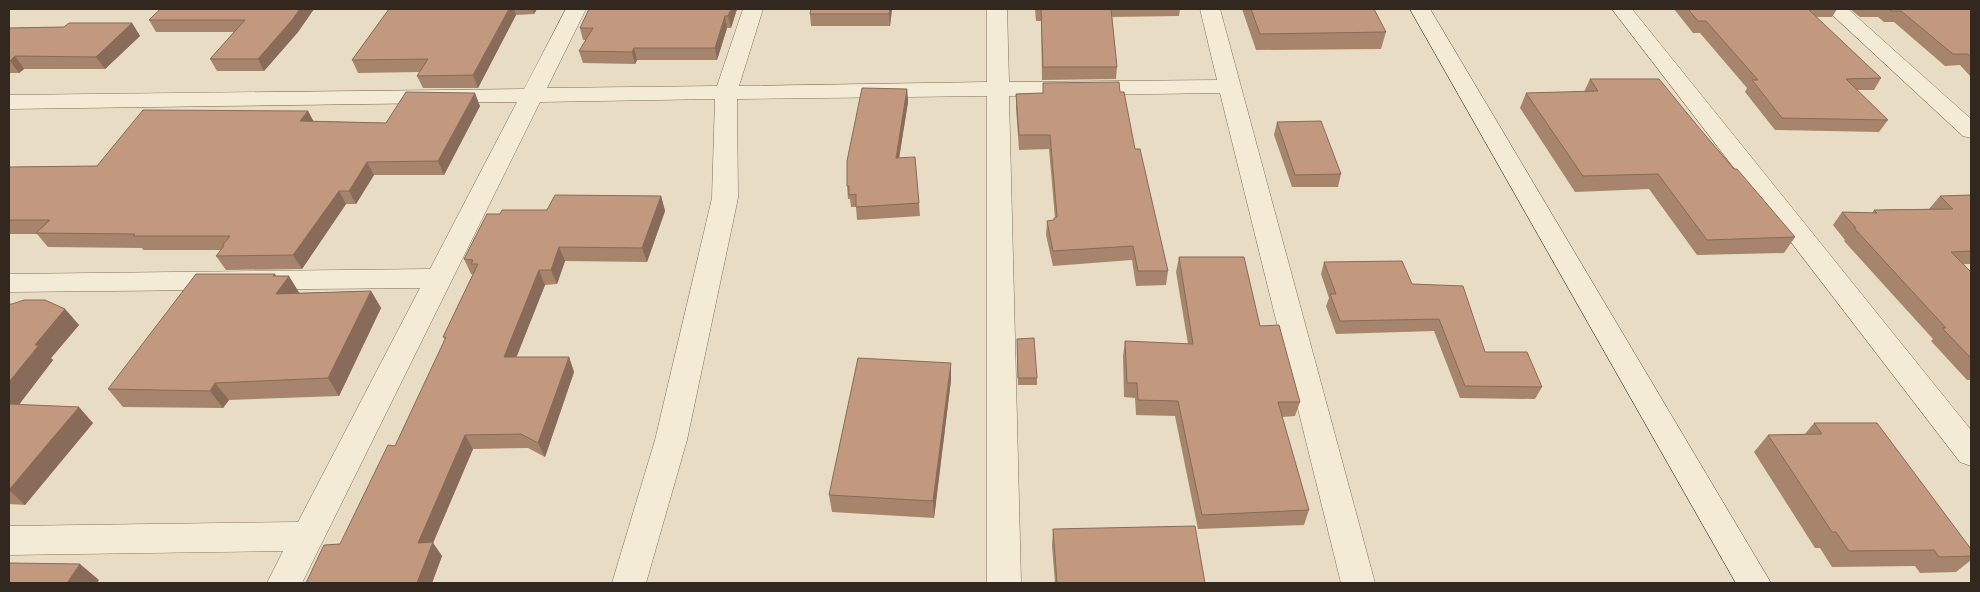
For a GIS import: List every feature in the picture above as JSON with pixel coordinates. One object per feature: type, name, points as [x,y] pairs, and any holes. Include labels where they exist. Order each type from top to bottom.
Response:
[{"type":"street","points":[[284,583],[576,9]]},
{"type":"street","points":[[629,583],[671,440],[725,198],[726,92],[753,9]]},
{"type":"street","points":[[998,9],[1004,583]]},
{"type":"street","points":[[1210,9],[1358,583]]},
{"type":"street","points":[[1420,9],[1754,583]]},
{"type":"street","points":[[1622,9],[1971,453]]},
{"type":"street","points":[[1836,9],[1971,131]]},
{"type":"street","points":[[9,102],[1230,86]]},
{"type":"street","points":[[9,283],[440,278]]},
{"type":"street","points":[[9,541],[308,536]]},
{"type":"building","points":[[160,9],[300,9],[258,59],[210,59],[245,20],[149,20]]},
{"type":"building","points":[[389,9],[509,9],[473,75],[417,76],[428,59],[352,60]]},
{"type":"building","points":[[589,9],[731,9],[728,16],[725,16],[715,48],[634,48],[632,52],[579,51],[593,28],[580,28]]},
{"type":"building","points":[[811,9],[890,9],[889,14],[810,14]]},
{"type":"building","points":[[1041,9],[1111,9],[1117,67],[1043,67]]},
{"type":"building","points":[[1251,9],[1374,9],[1386,32],[1260,34]]},
{"type":"building","points":[[1688,9],[1808,9],[1881,78],[1846,79],[1888,120],[1782,118],[1752,80],[1758,80],[1706,21],[1698,21]]},
{"type":"building","points":[[1889,9],[1971,9],[1971,57],[1968,54],[1953,54],[1901,11],[1891,11]]},
{"type":"building","points":[[69,23],[132,23],[96,57],[15,56],[9,61],[9,28],[64,27]]},
{"type":"building","points":[[1590,79],[1659,79],[1734,169],[1737,169],[1795,237],[1707,240],[1658,174],[1583,176],[1526,93],[1598,91]]},
{"type":"building","points":[[1119,82],[1120,92],[1124,92],[1135,149],[1140,149],[1168,271],[1138,271],[1133,246],[1053,251],[1047,221],[1054,220],[1057,217],[1050,135],[1019,135],[1016,94],[1043,93],[1043,83]]},
{"type":"building","points":[[862,88],[907,89],[896,158],[915,157],[919,203],[856,207],[856,194],[849,195],[847,161]]},
{"type":"building","points":[[406,92],[475,93],[438,161],[367,162],[349,191],[339,191],[293,255],[216,256],[230,236],[36,233],[50,220],[9,220],[9,167],[97,166],[143,110],[308,111],[300,121],[386,123]]},
{"type":"building","points":[[1321,121],[1341,174],[1295,175],[1277,122]]},
{"type":"building","points":[[555,195],[661,196],[642,248],[559,247],[551,270],[539,270],[504,357],[569,357],[538,443],[521,434],[465,435],[418,543],[433,542],[417,583],[306,583],[324,545],[340,544],[388,445],[395,446],[446,337],[443,337],[478,264],[471,264],[473,260],[464,259],[487,214],[500,214],[502,210],[547,210]]},
{"type":"building","points":[[1971,195],[1971,251],[1951,252],[1971,272],[1971,358],[1942,328],[1946,328],[1854,228],[1856,228],[1842,212],[1877,213],[1874,210],[1953,209],[1940,196]]},
{"type":"building","points":[[1179,257],[1244,257],[1260,326],[1279,325],[1300,402],[1278,402],[1309,510],[1202,515],[1178,401],[1138,400],[1137,383],[1127,383],[1125,341],[1193,344]]},
{"type":"building","points":[[1402,261],[1412,284],[1463,286],[1485,352],[1527,352],[1542,387],[1465,386],[1439,319],[1340,321],[1330,294],[1336,294],[1324,262]]},
{"type":"building","points":[[196,274],[275,274],[273,276],[289,276],[276,294],[371,291],[328,378],[215,383],[210,391],[108,389]]},
{"type":"building","points":[[24,300],[45,300],[65,309],[35,345],[39,345],[9,382],[9,304]]},
{"type":"building","points":[[1034,338],[1037,378],[1018,378],[1017,339]]},
{"type":"building","points":[[858,358],[951,363],[933,501],[829,495]]},
{"type":"building","points":[[9,404],[79,407],[9,490]]},
{"type":"building","points":[[1814,423],[1877,423],[1971,549],[1971,556],[1939,557],[1934,550],[1849,551],[1836,532],[1832,532],[1768,435],[1822,434]]},
{"type":"building","points":[[1195,526],[1205,583],[1057,583],[1053,529]]},
{"type":"building","points":[[9,563],[80,564],[67,583],[9,583]]}]
